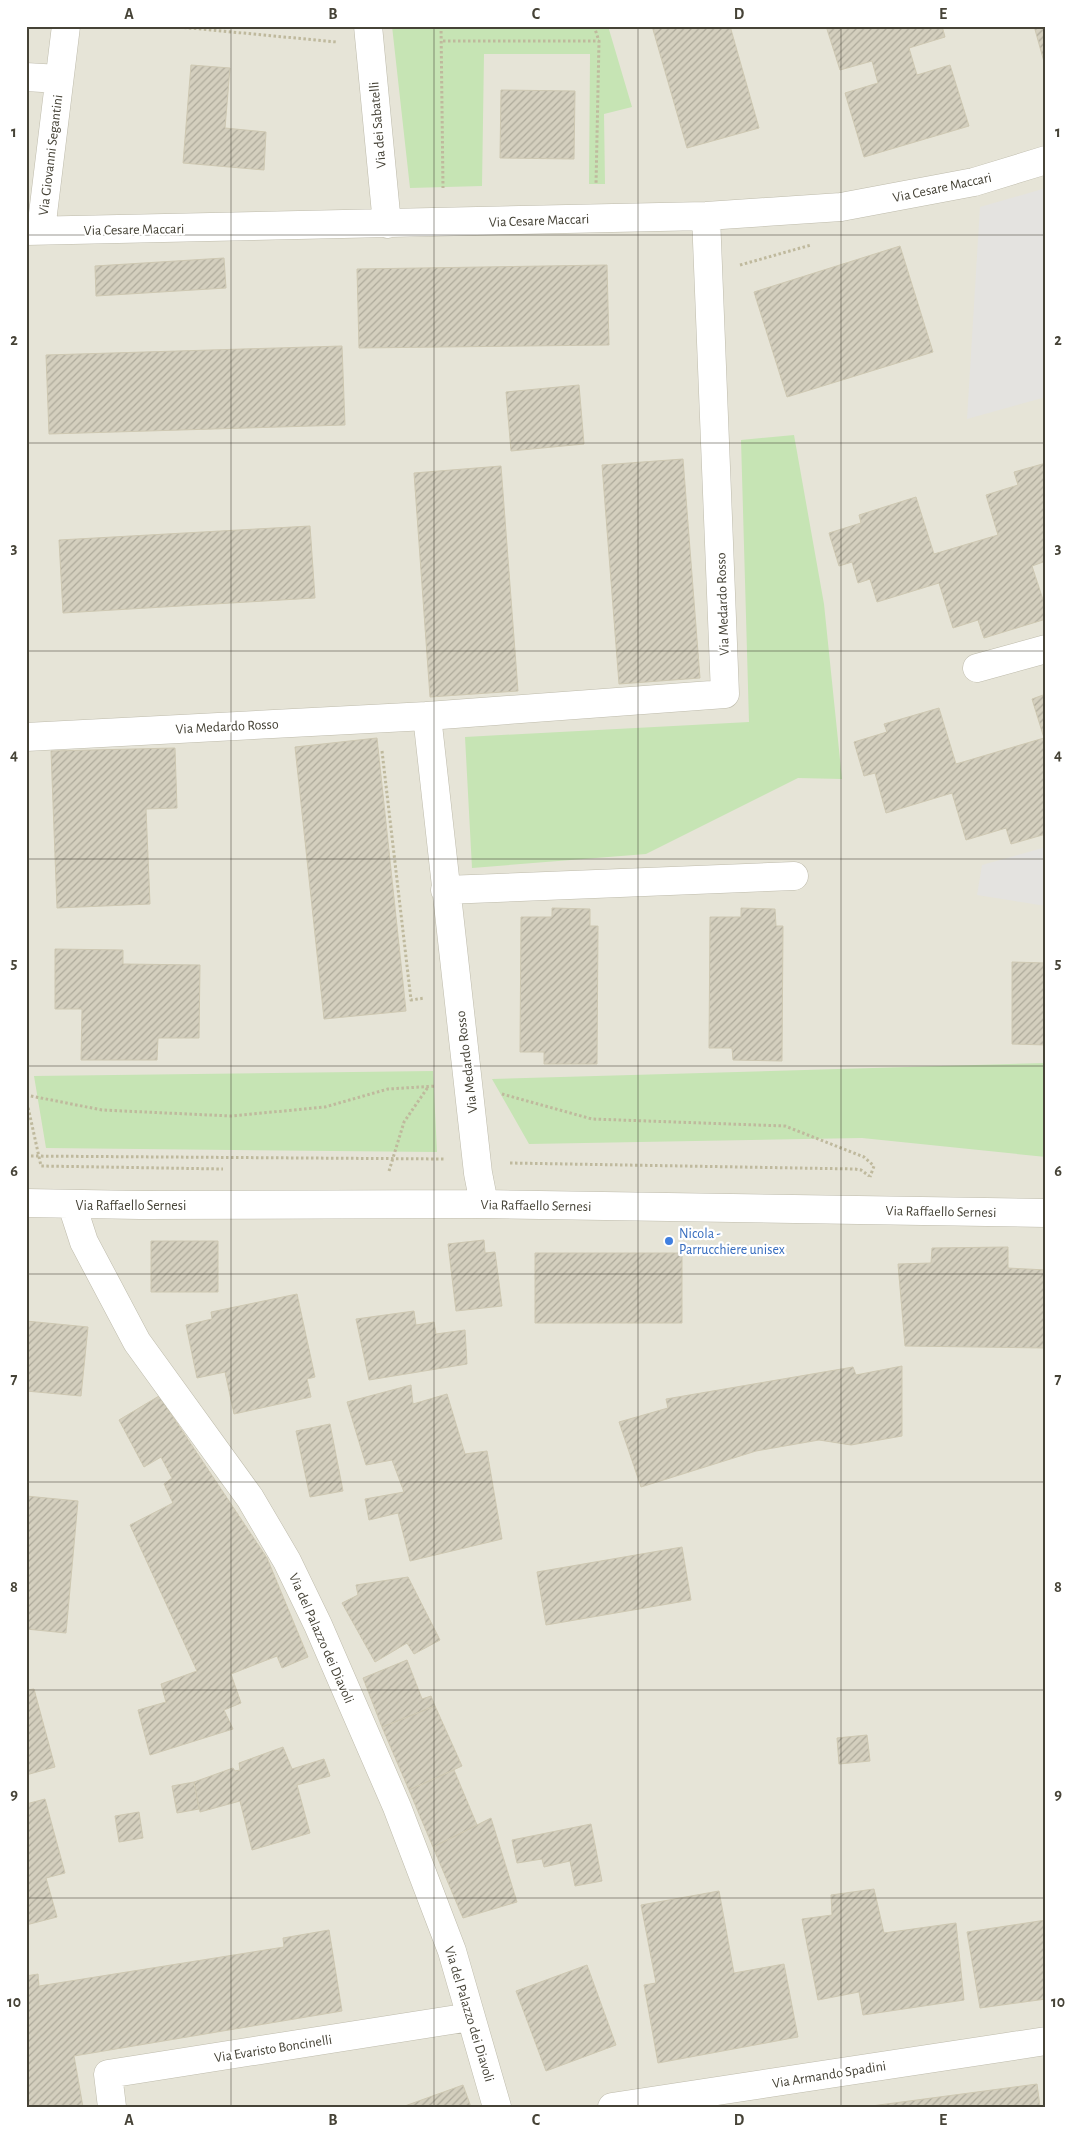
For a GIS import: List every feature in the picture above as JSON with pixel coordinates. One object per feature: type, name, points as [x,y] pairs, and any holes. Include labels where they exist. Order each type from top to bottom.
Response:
[{"type":"street","name":"Via Giovanni Segantini","points":[[34,231],[66,26]]},
{"type":"street","name":"Via dei Sabatelli","points":[[368,26],[386,224]]},
{"type":"street","name":"Via Giovanni Segantini","points":[[26,77],[59,79]]},
{"type":"street","name":"Via Cesare Maccari","points":[[34,231],[706,216],[842,207],[974,182],[1046,160]]},
{"type":"street","name":"Via Medardo Rosso","points":[[26,737],[427,716],[725,694],[706,216]]},
{"type":"street","points":[[977,668],[1046,648]]},
{"type":"street","name":"Via Medardo Rosso","points":[[427,716],[478,1173],[484,1204]]},
{"type":"street","points":[[445,890],[794,876]]},
{"type":"street","name":"Via Raffaello Sernesi","points":[[26,1203],[72,1205],[484,1204],[1046,1212]]},
{"type":"street","name":"Via del Palazzo dei Diavoli","points":[[72,1205],[84,1242],[137,1342],[250,1498],[291,1569],[318,1625],[397,1807],[452,1951],[497,2107]]},
{"type":"street","name":"Via Evaristo Boncinelli","points":[[112,2107],[108,2074],[470,2017]]},
{"type":"street","name":"Via Armando Spadini","points":[[612,2107],[1046,2042]]},
{"type":"path","points":[[169,26],[337,42]]},
{"type":"path","points":[[442,26],[443,193]]},
{"type":"path","points":[[594,26],[599,42],[596,191]]},
{"type":"path","points":[[443,41],[599,42]]},
{"type":"path","points":[[731,267],[817,243]]},
{"type":"path","points":[[381,746],[411,1000],[431,997]]},
{"type":"path","points":[[38,1156],[26,1096],[102,1110],[230,1116],[325,1107],[388,1089],[441,1085]]},
{"type":"path","points":[[389,1171],[404,1122],[428,1087]]},
{"type":"path","points":[[494,1092],[592,1119],[785,1126],[864,1157],[874,1166],[870,1178]]},
{"type":"path","points":[[26,1156],[448,1159]]},
{"type":"shaded area","points":[[26,26],[1046,26],[1046,2107],[26,2107]]},
{"type":"shaded area","points":[[1046,188],[1046,397],[967,419],[980,207]]},
{"type":"shaded area","points":[[1046,847],[1046,906],[977,895],[982,865]]},
{"type":"green space","points":[[392,26],[608,26],[632,107],[604,114],[605,184],[589,184],[590,54],[484,54],[482,186],[410,188]]},
{"type":"green space","points":[[794,435],[824,604],[842,779],[798,778],[646,854],[472,868],[465,737],[749,722],[741,440]]},
{"type":"green space","points":[[1046,1063],[1046,1157],[862,1138],[529,1144],[492,1079]]},
{"type":"green space","points":[[433,1071],[437,1152],[46,1148],[34,1076]]},
{"type":"building","points":[[652,26],[730,26],[759,128],[687,148]]},
{"type":"building","points":[[826,26],[942,26],[945,37],[909,48],[917,75],[950,65],[969,126],[864,157],[845,93],[878,83],[872,61],[840,70]]},
{"type":"building","points":[[1034,26],[1046,26],[1046,69]]},
{"type":"building","points":[[191,65],[230,68],[225,128],[266,132],[264,170],[183,163]]},
{"type":"building","points":[[501,90],[575,91],[574,159],[500,158]]},
{"type":"building","points":[[900,246],[933,352],[787,397],[754,292]]},
{"type":"building","points":[[224,258],[226,288],[96,296],[95,266]]},
{"type":"building","points":[[607,265],[609,345],[359,348],[357,269]]},
{"type":"building","points":[[342,346],[345,425],[49,434],[46,355]]},
{"type":"building","points":[[579,385],[584,444],[511,451],[506,392]]},
{"type":"building","points":[[683,459],[700,678],[619,684],[602,465]]},
{"type":"building","points":[[1046,463],[1046,561],[1032,566],[1046,609],[1046,619],[984,638],[978,620],[953,628],[939,583],[877,602],[870,579],[858,583],[852,562],[839,566],[829,533],[861,523],[859,515],[916,497],[934,554],[998,535],[986,495],[1018,485],[1014,472]]},
{"type":"building","points":[[501,466],[518,691],[430,697],[414,473]]},
{"type":"building","points":[[310,526],[315,598],[63,613],[59,540]]},
{"type":"building","points":[[1046,694],[1046,834],[1011,844],[1006,828],[966,840],[952,793],[886,813],[875,773],[864,776],[854,742],[887,732],[884,724],[939,708],[956,764],[1044,738],[1032,699]]},
{"type":"building","points":[[377,738],[406,1011],[324,1019],[295,747]]},
{"type":"building","points":[[175,748],[177,808],[146,809],[150,904],[57,908],[51,751]]},
{"type":"building","points":[[552,908],[590,909],[590,926],[598,926],[597,1064],[544,1064],[544,1052],[520,1052],[521,917],[552,917]]},
{"type":"building","points":[[741,908],[775,909],[776,926],[783,926],[782,1061],[733,1060],[732,1048],[709,1048],[710,917],[741,917]]},
{"type":"building","points":[[55,949],[123,950],[123,964],[200,965],[199,1038],[158,1038],[157,1060],[81,1060],[82,1009],[55,1009]]},
{"type":"building","points":[[1012,962],[1046,963],[1046,1045],[1012,1044]]},
{"type":"building","points":[[484,1240],[485,1253],[495,1252],[502,1306],[456,1311],[448,1244]]},
{"type":"building","points":[[151,1241],[218,1241],[218,1292],[151,1292]]},
{"type":"building","points":[[1008,1247],[1008,1268],[1046,1270],[1046,1348],[905,1346],[898,1264],[931,1263],[932,1248]]},
{"type":"building","points":[[535,1253],[682,1253],[682,1323],[535,1323]]},
{"type":"building","points":[[297,1294],[315,1377],[307,1379],[311,1397],[234,1414],[225,1372],[197,1378],[186,1325],[212,1319],[211,1312]]},
{"type":"building","points":[[414,1311],[416,1325],[434,1322],[436,1334],[465,1330],[467,1364],[369,1380],[356,1319]]},
{"type":"building","points":[[26,1321],[88,1327],[81,1396],[26,1391]]},
{"type":"building","points":[[902,1366],[902,1436],[851,1445],[819,1440],[756,1451],[641,1487],[619,1422],[668,1408],[666,1399],[853,1367],[856,1375]]},
{"type":"building","points":[[411,1385],[413,1404],[447,1394],[465,1454],[487,1451],[502,1539],[410,1561],[398,1513],[369,1520],[365,1499],[404,1492],[392,1460],[366,1465],[347,1402]]},
{"type":"building","points":[[159,1396],[267,1558],[308,1657],[282,1668],[277,1656],[231,1674],[241,1703],[224,1710],[233,1729],[150,1755],[138,1710],[166,1702],[161,1684],[197,1671],[130,1525],[173,1503],[164,1484],[172,1478],[161,1457],[144,1467],[119,1420]]},
{"type":"building","points":[[330,1424],[343,1491],[310,1497],[296,1431]]},
{"type":"building","points":[[26,1496],[78,1501],[66,1633],[26,1629]]},
{"type":"building","points":[[682,1547],[691,1600],[546,1625],[537,1572]]},
{"type":"building","points":[[408,1577],[440,1640],[414,1654],[407,1643],[375,1662],[342,1603],[358,1595],[356,1585]]},
{"type":"building","points":[[407,1660],[422,1699],[431,1696],[435,1706],[382,1727],[363,1678]]},
{"type":"building","points":[[34,1689],[55,1767],[26,1775],[26,1690]]},
{"type":"building","points":[[435,1706],[462,1766],[409,1790],[382,1727]]},
{"type":"building","points":[[867,1735],[870,1761],[839,1764],[837,1738]]},
{"type":"building","points":[[283,1747],[292,1769],[324,1759],[330,1776],[297,1785],[310,1833],[252,1850],[240,1801],[200,1812],[194,1782],[233,1768],[235,1771],[240,1770],[239,1763]]},
{"type":"building","points":[[454,1770],[477,1825],[433,1847],[409,1790]]},
{"type":"building","points":[[194,1782],[199,1809],[177,1813],[172,1786]]},
{"type":"building","points":[[45,1799],[65,1873],[46,1878],[57,1917],[26,1925],[26,1804]]},
{"type":"building","points":[[139,1812],[143,1838],[119,1842],[115,1816]]},
{"type":"building","points":[[491,1818],[517,1902],[463,1918],[433,1847]]},
{"type":"building","points":[[591,1824],[602,1881],[575,1886],[570,1861],[544,1867],[542,1859],[517,1863],[512,1840]]},
{"type":"building","points":[[874,1889],[884,1933],[956,1923],[964,2000],[863,2015],[859,1992],[818,2000],[802,1919],[832,1915],[831,1895]]},
{"type":"building","points":[[719,1891],[734,1973],[784,1964],[798,2037],[658,2063],[644,1985],[656,1983],[641,1905]]},
{"type":"building","points":[[1046,1920],[1046,1999],[980,2008],[967,1932]]},
{"type":"building","points":[[329,1930],[342,2011],[74,2056],[83,2107],[26,2107],[26,1976],[38,1974],[39,1986],[284,1947],[283,1938]]},
{"type":"building","points":[[587,1965],[616,2045],[546,2071],[516,1991]]},
{"type":"building","points":[[1037,2084],[1040,2107],[864,2107]]},
{"type":"building","points":[[463,2085],[471,2107],[402,2107]]},
{"type":"place","name":"Nicola - Parrucchiere unisex","points":[[669,1241]]}]
